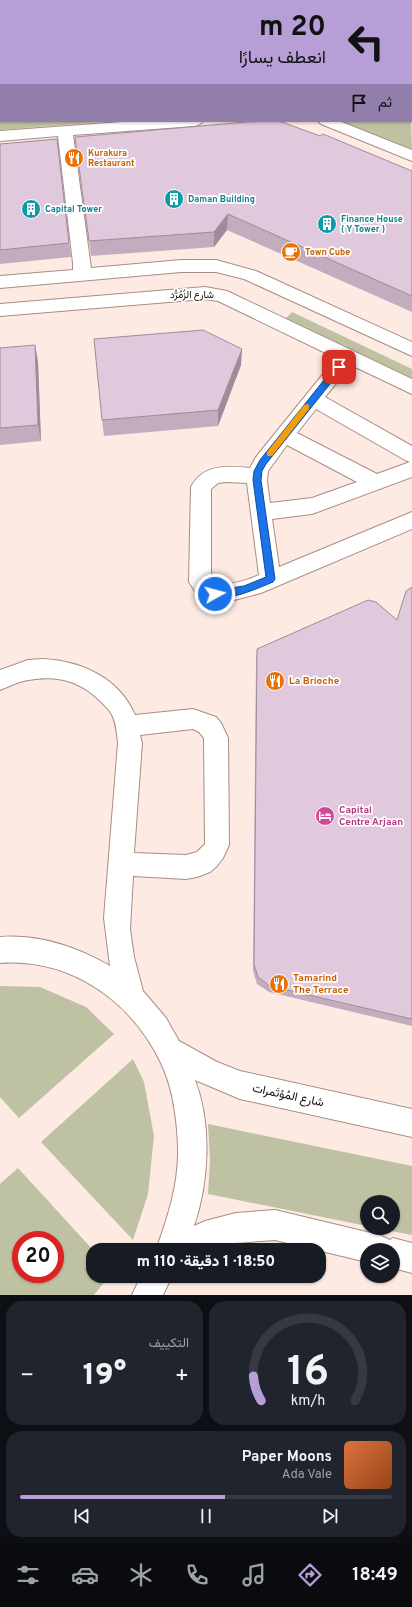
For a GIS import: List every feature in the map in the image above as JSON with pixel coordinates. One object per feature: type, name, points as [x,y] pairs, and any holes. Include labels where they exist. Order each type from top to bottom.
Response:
[{"type":"street","points":[[0,136],[183,122]]},
{"type":"street","points":[[328,122],[412,156]]},
{"type":"street","points":[[65,132],[82,263],[82,275]]},
{"type":"street","points":[[0,282],[200,265],[234,269],[299,296],[412,350]]},
{"type":"street","name":"شارع الزُمُرُّد","points":[[0,310],[172,295],[221,295],[412,387]]},
{"type":"street","points":[[270,579],[257,476],[260,466],[348,356]]},
{"type":"street","points":[[313,399],[412,455]]},
{"type":"street","points":[[284,435],[377,483]]},
{"type":"street","points":[[261,512],[312,506],[343,497],[412,469]]},
{"type":"street","points":[[257,476],[217,476],[203,482],[201,487],[200,582],[207,591],[215,594],[223,594],[253,587],[412,520]]},
{"type":"street","points":[[0,680],[12,673],[44,668],[74,672],[101,685],[120,707],[128,726],[130,763],[116,918],[122,968],[131,996]]},
{"type":"street","points":[[121,864],[186,867],[197,865],[207,861],[214,854],[217,845],[216,738],[210,726],[202,721],[193,719],[128,726]]},
{"type":"street","points":[[0,950],[40,951],[76,961],[109,979],[131,996],[149,1017],[170,1051],[187,1096],[192,1147],[187,1200],[173,1243]]},
{"type":"street","name":"شارع المُؤتَمرات","points":[[170,1051],[209,1073],[240,1085],[412,1123]]},
{"type":"street","points":[[190,1243],[205,1236],[236,1228],[275,1225],[360,1245]]},
{"type":"street","points":[[400,1255],[412,1258]]},
{"type":"street","points":[[147,1295],[153,1283]]},
{"type":"green space","points":[[0,122],[100,122],[0,130]]},
{"type":"green space","points":[[338,122],[411,122],[412,151]]},
{"type":"green space","points":[[292,312],[412,369],[412,382],[284,320]]},
{"type":"green space","points":[[0,986],[40,987],[86,1007],[114,1034],[19,1118],[0,1097]]},
{"type":"green space","points":[[133,1059],[144,1082],[154,1136],[148,1194],[133,1240],[41,1142]]},
{"type":"green space","points":[[208,1124],[412,1166],[412,1235],[400,1233],[400,1195],[360,1195],[360,1225],[208,1194],[210,1160]]},
{"type":"green space","points":[[18,1168],[87,1243],[86,1283],[103,1283],[94,1295],[0,1295],[0,1184]]},
{"type":"building","points":[[247,122],[282,122],[320,136],[323,134],[412,171],[412,296],[228,214],[214,232],[89,241],[75,137]]},
{"type":"building","name":"Capital Tower","points":[[57,139],[69,243],[0,250],[0,144]]},
{"type":"building","points":[[203,330],[242,349],[218,410],[102,420],[94,339]]},
{"type":"building","points":[[35,345],[38,425],[0,428],[0,348]]},
{"type":"building","name":"Capital Centre Arjaan","points":[[412,587],[412,1019],[270,986],[258,977],[254,964],[257,649],[368,600],[376,602],[397,620],[406,591]]},
{"type":"slow traffic","points":[[270,454],[307,407]]},
{"type":"place","name":"Kurakura Restaurant","points":[[74,158]]},
{"type":"place","name":"Daman Building","points":[[174,199]]},
{"type":"place","name":"Capital Tower","points":[[31,209]]},
{"type":"place","name":"Finance House ( Y Tower )","points":[[327,224]]},
{"type":"place","name":"Town Cube","points":[[291,252]]},
{"type":"place","name":"La Brioche","points":[[275,681]]},
{"type":"place","name":"Capital Centre Arjaan","points":[[325,816]]},
{"type":"place","name":"Tamarind The Terrace","points":[[279,984]]},
{"type":"route","points":[[215,594],[223,594],[253,587],[270,579],[257,480],[258,471],[263,462],[339,367]]}]
